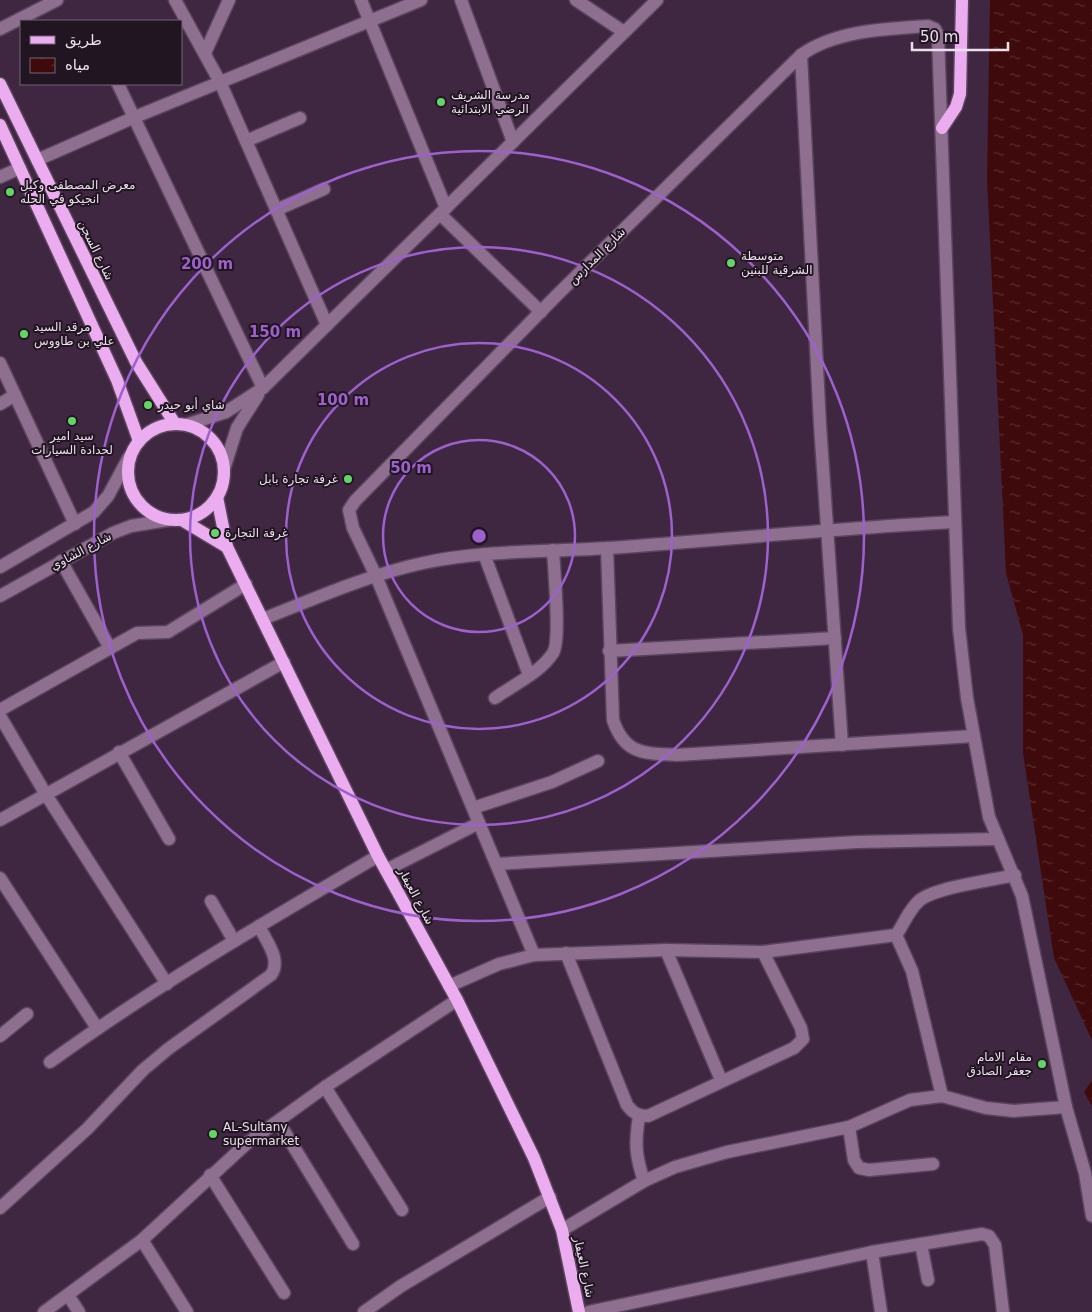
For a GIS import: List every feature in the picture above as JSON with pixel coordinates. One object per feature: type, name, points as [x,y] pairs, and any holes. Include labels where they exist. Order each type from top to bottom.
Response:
[{"type":"main road","points":[[942,128],[956,107],[960,94],[962,0]]},
{"type":"main road","name":"شارع السجن","points":[[0,84],[136,362],[181,424]]},
{"type":"main road","points":[[0,125],[117,380],[139,441]]},
{"type":"main road","points":[[53,240],[65,240],[72,231]]},
{"type":"main road","points":[[62,259],[69,249],[81,249]]},
{"type":"main road","points":[[181,424],[201,431],[213,441],[220,454],[224,469],[223,484],[217,497],[202,512],[182,520],[168,520],[152,515],[139,504],[130,490],[127,474],[129,458],[139,441],[149,432],[162,426],[181,424]]},
{"type":"main road","name":"شارع العيفار","points":[[217,497],[227,546],[378,856],[457,1000],[534,1158],[562,1230],[579,1312]]},
{"type":"main road","points":[[182,520],[227,546]]},
{"type":"street","points":[[0,29],[56,0]]},
{"type":"street","points":[[176,0],[220,82],[327,325]]},
{"type":"street","points":[[205,53],[229,0]]},
{"type":"street","points":[[361,0],[443,210],[542,312]]},
{"type":"street","points":[[38,160],[134,117],[420,0]]},
{"type":"street","points":[[460,0],[513,142]]},
{"type":"street","points":[[576,0],[624,32]]},
{"type":"street","points":[[181,424],[226,412],[263,388],[657,0]]},
{"type":"street","name":"شارع المدارس","points":[[376,576],[354,528],[349,510],[355,501],[801,55],[816,44],[844,36],[928,26],[935,29],[938,35],[942,128]]},
{"type":"street","points":[[801,55],[827,529],[842,745]]},
{"type":"street","points":[[118,85],[263,388]]},
{"type":"street","points":[[246,141],[300,118]]},
{"type":"street","points":[[942,128],[954,522],[960,638],[974,736],[989,816],[1015,875],[1028,918],[1066,1107],[1085,1173],[1092,1216]]},
{"type":"street","points":[[0,177],[20,168]]},
{"type":"street","points":[[276,210],[324,188]]},
{"type":"street","points":[[0,363],[75,524]]},
{"type":"street","points":[[224,469],[237,428],[263,388]]},
{"type":"street","points":[[0,404],[15,395]]},
{"type":"street","name":"شارع الشاوي","points":[[0,567],[94,512],[108,496],[129,458]]},
{"type":"street","name":"شارع الشاوي","points":[[0,596],[61,561],[131,526],[168,520]]},
{"type":"street","points":[[263,618],[376,576],[424,563],[484,554],[607,548],[827,529],[954,522]]},
{"type":"street","points":[[607,548],[609,650],[613,720],[619,736],[627,746],[640,752],[676,755],[974,736]]},
{"type":"street","points":[[495,698],[544,663],[553,653],[556,646],[553,550]]},
{"type":"street","points":[[484,554],[529,675]]},
{"type":"street","points":[[61,561],[110,648]]},
{"type":"street","points":[[376,576],[534,955]]},
{"type":"street","points":[[0,710],[141,632],[168,632],[246,584]]},
{"type":"street","points":[[609,650],[835,638]]},
{"type":"street","points":[[0,820],[119,752],[284,662]]},
{"type":"street","points":[[0,716],[46,793],[167,984]]},
{"type":"street","points":[[119,752],[170,839]]},
{"type":"street","points":[[473,808],[552,782],[598,761]]},
{"type":"street","points":[[386,870],[479,822]]},
{"type":"street","points":[[496,864],[856,842],[998,839]]},
{"type":"street","points":[[50,1062],[96,1028],[259,926],[378,856]]},
{"type":"street","points":[[896,935],[912,907],[922,898],[1015,875]]},
{"type":"street","points":[[0,878],[96,1028]]},
{"type":"street","points":[[211,901],[234,942]]},
{"type":"street","points":[[0,1208],[87,1129],[143,1070],[168,1048],[271,975],[276,968],[275,960],[259,926]]},
{"type":"street","points":[[449,986],[499,964],[534,955],[666,950],[764,952],[896,935]]},
{"type":"street","points":[[896,935],[912,971],[942,1096]]},
{"type":"street","points":[[666,950],[721,1080]]},
{"type":"street","points":[[566,953],[627,1105],[631,1112],[639,1116],[648,1116],[721,1080],[794,1048],[803,1039],[802,1028],[764,952]]},
{"type":"street","points":[[44,1312],[142,1240],[210,1175],[246,1144],[325,1086],[457,1000]]},
{"type":"street","points":[[0,1036],[27,1014]]},
{"type":"street","points":[[325,1086],[402,1210]]},
{"type":"street","points":[[562,1230],[644,1181],[675,1167],[700,1159],[849,1127],[910,1100],[942,1096],[997,1110],[1014,1111],[1066,1107]]},
{"type":"street","points":[[639,1116],[635,1142],[636,1158],[644,1181]]},
{"type":"street","points":[[278,1121],[353,1244]]},
{"type":"street","points":[[849,1127],[854,1160],[859,1168],[869,1170],[934,1164]]},
{"type":"street","points":[[210,1175],[284,1293]]},
{"type":"street","points":[[364,1312],[401,1286],[550,1197]]},
{"type":"street","points":[[588,1312],[872,1252],[976,1235],[988,1236],[994,1245],[1003,1312]]},
{"type":"street","points":[[142,1240],[187,1312]]},
{"type":"street","points":[[921,1244],[928,1280]]},
{"type":"street","points":[[872,1252],[881,1312]]},
{"type":"street","points":[[68,1295],[78,1312]]},
{"type":"water","points":[[990,0],[1092,0],[1092,1040],[1054,958],[1023,753],[1023,635],[1006,573],[987,179]]},
{"type":"water","points":[[1092,1080],[1092,1106],[1084,1092]]},
{"type":"place","name":"مدرسة الشريف الرضي الابتدائية","points":[[441,102]]},
{"type":"place","name":"معرض المصطفى وكيل انجيكو في الحله","points":[[10,192]]},
{"type":"place","name":"متوسطة الشرقية للبنين","points":[[731,263]]},
{"type":"place","name":"مرقد السيد علي بن طاووس","points":[[24,334]]},
{"type":"place","name":"شاي أبو حيدر","points":[[148,405]]},
{"type":"place","name":"سيد امير لحدادة السيارات","points":[[72,421]]},
{"type":"place","name":"غرفة تجارة بابل","points":[[348,479]]},
{"type":"place","name":"غرفة التجارة","points":[[215,533]]},
{"type":"place","name":"مقام الامام جعفر الصادق","points":[[1042,1064]]},
{"type":"place","name":"AL-Sultany supermarket","points":[[213,1134]]}]
